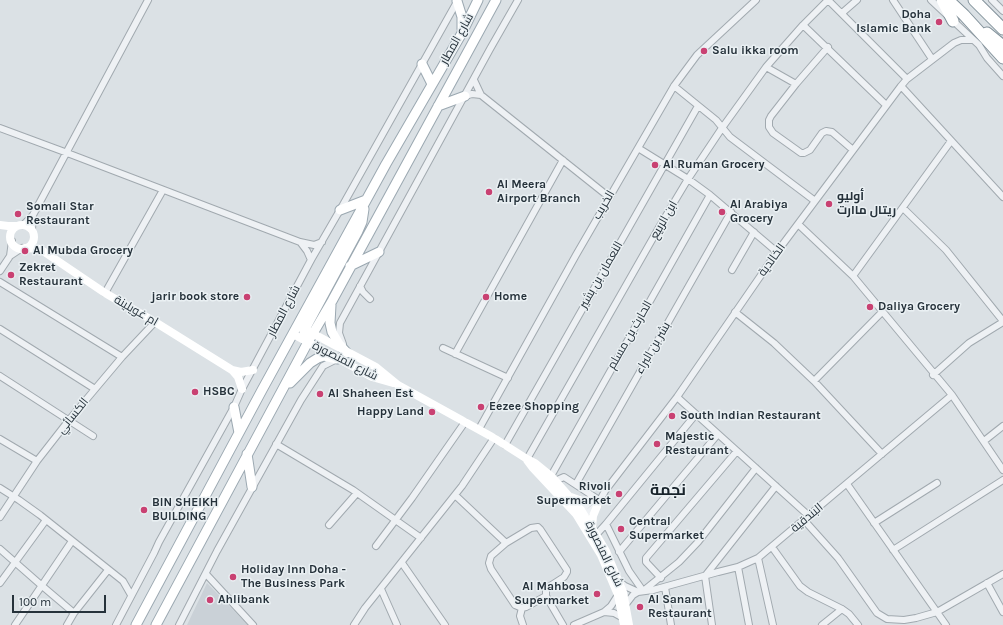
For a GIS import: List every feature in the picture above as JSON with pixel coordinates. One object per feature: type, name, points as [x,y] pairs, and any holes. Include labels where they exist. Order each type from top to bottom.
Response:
[{"type":"highway","points":[[942,0],[956,24]]},
{"type":"highway","points":[[948,0],[1003,58]]},
{"type":"highway","points":[[974,0],[1003,29]]},
{"type":"highway","points":[[964,16],[1003,46]]},
{"type":"main road","points":[[457,0],[462,17],[462,33]]},
{"type":"main road","name":"شارع المطار","points":[[157,624],[280,394],[365,202],[462,33],[478,0]]},
{"type":"main road","name":"شارع المطار","points":[[136,625],[293,334],[306,333],[332,301],[496,0]]},
{"type":"main road","points":[[422,64],[432,84]]},
{"type":"main road","points":[[438,106],[465,96]]},
{"type":"main road","points":[[340,210],[365,202]]},
{"type":"main road","points":[[2,225],[28,226],[40,249],[24,248],[14,245],[2,225]]},
{"type":"main road","points":[[11,239],[14,229],[20,225]]},
{"type":"main road","points":[[24,248],[32,243],[33,233]]},
{"type":"main road","name":"ام غويلينة","points":[[40,249],[105,293],[232,370],[240,381],[242,389]]},
{"type":"main road","points":[[350,266],[379,252]]},
{"type":"main road","points":[[332,301],[330,320],[331,329],[336,341],[347,352]]},
{"type":"main road","name":"شارع المنصورة","points":[[293,334],[306,333],[376,367],[401,384],[536,463],[553,478],[571,498],[601,555],[618,595],[624,622]]},
{"type":"main road","name":"شارع المنصورة","points":[[306,333],[337,359],[372,377],[401,384]]},
{"type":"main road","points":[[280,394],[293,378],[313,360],[324,356],[337,359]]},
{"type":"main road","points":[[232,370],[241,372],[253,370]]},
{"type":"main road","points":[[234,407],[239,432]]},
{"type":"main road","points":[[248,454],[252,487]]},
{"type":"main road","name":"شارع المنصورة","points":[[527,459],[533,468],[594,531],[606,551],[619,580],[626,604],[629,625]]},
{"type":"main road","points":[[571,498],[596,501],[594,531]]},
{"type":"street","points":[[20,225],[33,215],[148,0]]},
{"type":"street","name":"شارع المطار","points":[[116,625],[158,542],[234,407],[242,389],[311,260],[457,0]]},
{"type":"street","points":[[347,352],[339,333],[340,323],[518,0]]},
{"type":"street","points":[[828,0],[907,79]]},
{"type":"street","name":"ابن الربيع","points":[[527,459],[688,180],[722,128],[766,67],[803,25],[828,0]]},
{"type":"street","points":[[842,13],[857,0]]},
{"type":"street","points":[[893,0],[932,59]]},
{"type":"street","points":[[931,0],[979,45],[987,58],[1003,76]]},
{"type":"street","points":[[992,0],[1003,11]]},
{"type":"street","name":"الخريب","points":[[479,430],[609,197],[674,86],[697,55],[752,1]]},
{"type":"street","points":[[954,43],[958,35],[956,24]]},
{"type":"street","points":[[803,25],[828,47],[886,105]]},
{"type":"street","name":"الخالدية","points":[[580,515],[605,492],[677,397],[777,252],[901,86],[907,79],[954,43],[961,40],[973,40]]},
{"type":"street","points":[[828,47],[796,84],[769,120],[769,127],[770,130],[801,153],[808,152],[822,133],[826,131],[832,132],[853,150]]},
{"type":"street","points":[[766,67],[796,84]]},
{"type":"street","points":[[474,80],[481,95],[609,197]]},
{"type":"street","points":[[674,86],[716,120],[730,137],[815,201]]},
{"type":"street","points":[[901,86],[1003,197]]},
{"type":"street","points":[[465,96],[472,94],[481,95]]},
{"type":"street","name":"النعمان بن بشير","points":[[505,445],[698,106]]},
{"type":"street","points":[[0,128],[300,242],[314,245],[322,242]]},
{"type":"street","points":[[852,276],[951,141]]},
{"type":"street","points":[[638,148],[710,195],[777,252]]},
{"type":"street","points":[[455,354],[563,160]]},
{"type":"street","points":[[105,293],[162,190]]},
{"type":"street","name":"الحارث بن مسلم","points":[[553,478],[710,195]]},
{"type":"street","points":[[902,208],[950,255],[1003,321],[969,343],[933,375]]},
{"type":"street","name":"بشر بن البراء","points":[[576,484],[731,212]]},
{"type":"street","points":[[33,215],[33,233]]},
{"type":"street","points":[[798,224],[852,276],[933,375],[952,395],[1003,470]]},
{"type":"street","points":[[732,270],[754,232]]},
{"type":"street","points":[[10,256],[11,239]]},
{"type":"street","points":[[300,242],[308,251],[311,260]]},
{"type":"street","points":[[0,271],[10,256],[24,248]]},
{"type":"street","points":[[0,282],[122,357]]},
{"type":"street","points":[[360,286],[363,292],[370,299]]},
{"type":"street","points":[[735,312],[774,343],[814,381],[882,454]]},
{"type":"street","points":[[814,381],[882,312]]},
{"type":"street","name":"الكسائي","points":[[0,517],[37,461],[69,420],[122,357],[155,322]]},
{"type":"street","points":[[0,329],[94,389]]},
{"type":"street","points":[[443,348],[508,378]]},
{"type":"street","points":[[179,625],[252,487],[301,400],[326,363],[337,359]]},
{"type":"street","points":[[0,376],[93,436]]},
{"type":"street","name":"البندقية","points":[[640,591],[665,587],[738,567],[758,558],[772,548],[952,395]]},
{"type":"street","points":[[677,397],[776,486],[807,518],[838,558],[877,613],[887,619],[904,620],[937,612],[1003,574]]},
{"type":"street","points":[[594,531],[606,524],[696,414]]},
{"type":"street","points":[[376,546],[465,422]]},
{"type":"street","points":[[984,441],[1003,426]]},
{"type":"street","points":[[619,552],[718,434]]},
{"type":"street","points":[[354,625],[455,495],[494,438]]},
{"type":"street","points":[[0,439],[37,461]]},
{"type":"street","points":[[276,444],[357,493],[421,538]]},
{"type":"street","points":[[661,578],[645,560],[737,451]]},
{"type":"street","points":[[626,604],[633,595],[661,578],[679,562],[698,542],[756,468]]},
{"type":"street","points":[[553,478],[564,477],[576,484],[596,501]]},
{"type":"street","points":[[894,550],[1003,480]]},
{"type":"street","points":[[874,523],[938,483]]},
{"type":"street","points":[[847,484],[946,625]]},
{"type":"street","points":[[712,625],[705,576],[776,486]]},
{"type":"street","points":[[0,488],[46,520],[123,581],[131,595]]},
{"type":"street","points":[[329,525],[357,493]]},
{"type":"street","points":[[455,495],[506,543]]},
{"type":"street","points":[[0,583],[46,520]]},
{"type":"street","name":"شارع المنصورة","points":[[606,524],[640,591]]},
{"type":"street","points":[[546,596],[526,607],[522,608],[515,605],[489,566],[489,560],[506,543],[531,528],[538,527],[543,532],[567,570],[564,577],[546,589],[546,596],[563,625]]},
{"type":"street","points":[[14,625],[72,541]]},
{"type":"street","points":[[772,548],[800,586],[808,592],[842,609],[849,614],[858,625]]},
{"type":"street","points":[[0,549],[74,613]]},
{"type":"street","points":[[758,558],[773,625]]},
{"type":"street","points":[[402,563],[445,625]]},
{"type":"street","points":[[738,567],[749,625]]},
{"type":"street","points":[[67,625],[74,613],[108,570]]},
{"type":"street","points":[[206,574],[253,625]]},
{"type":"street","points":[[619,580],[625,586],[640,591]]},
{"type":"street","points":[[123,581],[139,581]]},
{"type":"street","points":[[987,583],[1003,612]]},
{"type":"street","points":[[665,587],[671,625]]},
{"type":"street","points":[[381,589],[397,625]]},
{"type":"street","points":[[574,625],[604,612],[614,603],[618,595]]},
{"type":"street","points":[[522,608],[520,616],[523,625]]},
{"type":"street","points":[[822,625],[842,609]]},
{"type":"street","points":[[604,612],[614,613],[624,622]]},
{"type":"shaded area","points":[[207,583],[248,625],[187,625]]},
{"type":"place","name":"Doha Islamic Bank","points":[[939,22]]},
{"type":"place","name":"Salu ikka room","points":[[704,51]]},
{"type":"place","name":"Al Ruman Grocery","points":[[655,165]]},
{"type":"place","name":"Al Meera Airport Branch","points":[[489,192]]},
{"type":"place","name":"أوليو ريتال ماارت","points":[[829,204]]},
{"type":"place","name":"Al Arabiya Grocery","points":[[722,212]]},
{"type":"place","name":"Somali Star Restaurant","points":[[18,214]]},
{"type":"place","name":"Al Mubda Grocery","points":[[25,251]]},
{"type":"place","name":"Zekret Restaurant","points":[[11,275]]},
{"type":"place","name":"jarir book store","points":[[247,297]]},
{"type":"place","name":"Home","points":[[486,297]]},
{"type":"place","name":"Daliya Grocery","points":[[870,307]]},
{"type":"place","name":"HSBC","points":[[195,392]]},
{"type":"place","name":"Al Shaheen Est","points":[[320,394]]},
{"type":"place","name":"Eezee Shopping","points":[[481,407]]},
{"type":"place","name":"Happy Land","points":[[432,412]]},
{"type":"place","name":"South Indian Restaurant","points":[[672,416]]},
{"type":"place","name":"Majestic Restaurant","points":[[657,444]]},
{"type":"place","name":"Rivoli Supermarket","points":[[619,494]]},
{"type":"place","name":"BIN SHEIKH BUILDING","points":[[144,510]]},
{"type":"place","name":"Central Supermarket","points":[[621,529]]},
{"type":"place","name":"Holiday Inn Doha - The Business Park","points":[[233,577]]},
{"type":"place","name":"Al Mahbosa Supermarket","points":[[597,594]]},
{"type":"place","name":"Ahlibank","points":[[210,600]]},
{"type":"place","name":"Al Sanam Restaurant","points":[[640,607]]},
{"type":"district","name":"نجمة","points":[[668,490]]}]
